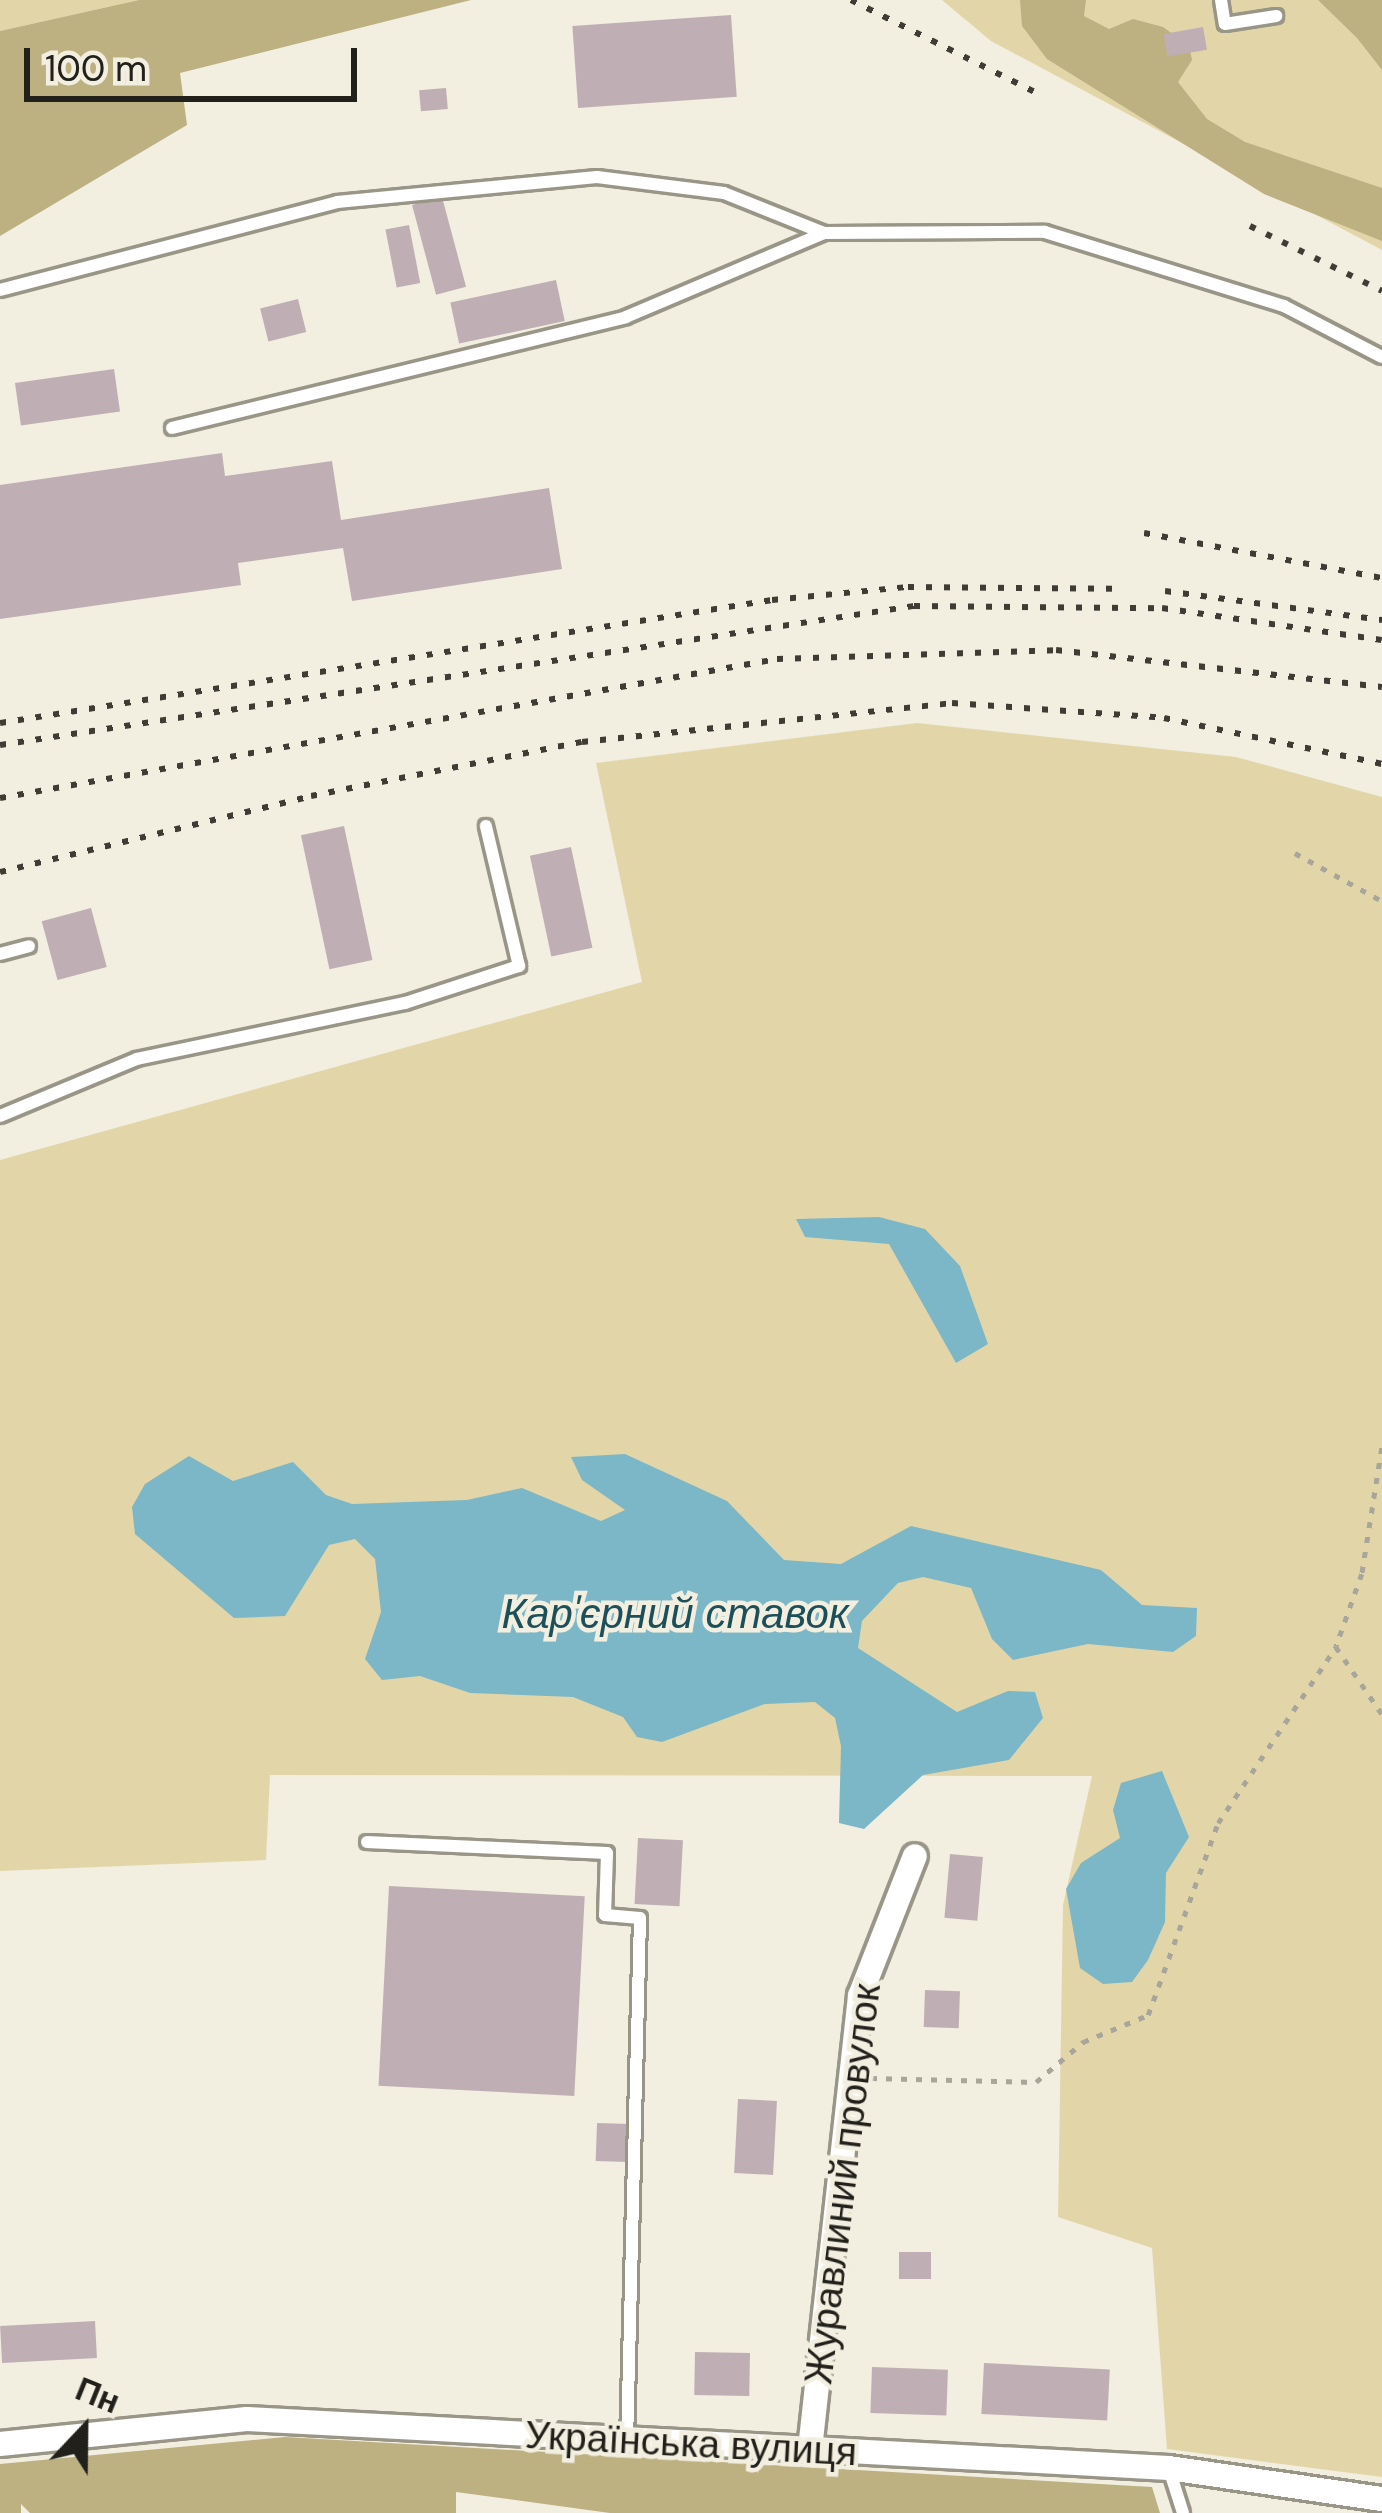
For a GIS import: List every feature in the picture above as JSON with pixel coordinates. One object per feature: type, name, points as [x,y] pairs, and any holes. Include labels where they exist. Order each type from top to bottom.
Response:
[{"type":"street","name":"Журавлиний провулок","points":[[810,2449],[860,1996],[915,1856]]},
{"type":"street","name":"Українська вулиця","points":[[0,2444],[247,2419],[627,2444],[1169,2468],[1382,2499]]},
{"type":"lane","points":[[1221,0],[1226,24],[1276,16]]},
{"type":"lane","points":[[0,290],[337,202],[597,177],[724,193],[824,233],[1045,232],[1284,306],[1382,357]]},
{"type":"lane","points":[[172,428],[626,317],[824,233]]},
{"type":"lane","points":[[0,1116],[137,1059],[405,1003],[519,966],[486,826]]},
{"type":"lane","points":[[0,954],[29,946]]},
{"type":"lane","points":[[367,1842],[607,1853],[605,1915],[640,1918],[627,2444]]},
{"type":"lane","points":[[1169,2468],[1183,2513]]},
{"type":"path","points":[[1295,853],[1382,901]]},
{"type":"path","points":[[850,2077],[1036,2082],[1083,2042],[1148,2015],[1218,1823],[1336,1647],[1362,1574],[1382,1448]]},
{"type":"path","points":[[1336,1647],[1382,1714]]},
{"type":"shaded area","points":[[0,0],[139,0],[0,31]]},
{"type":"shaded area","points":[[139,0],[471,0],[180,73],[187,125],[0,236],[0,31]]},
{"type":"shaded area","points":[[942,0],[1382,0],[1382,250],[991,41]]},
{"type":"shaded area","points":[[1020,0],[1086,0],[1084,16],[1109,29],[1133,19],[1163,27],[1189,46],[1192,60],[1178,82],[1207,119],[1245,142],[1382,188],[1382,241],[1264,194],[1047,59],[1022,26]]},
{"type":"shaded area","points":[[1318,0],[1382,0],[1382,70],[1357,38]]},
{"type":"shaded area","points":[[917,723],[1236,757],[1382,797],[1382,2477],[1167,2449],[1152,2248],[1058,2217],[1063,1905],[1092,1776],[270,1775],[266,1860],[0,1871],[0,1160],[642,982],[596,763]]},
{"type":"shaded area","points":[[285,2437],[1152,2487],[1160,2513],[610,2513],[456,2492],[456,2513],[30,2513],[21,2504],[21,2513],[0,2513],[0,2464]]},
{"type":"water","points":[[879,1217],[925,1229],[960,1266],[988,1344],[956,1363],[889,1244],[805,1237],[796,1219]]},
{"type":"water","name":"Кар'єрний ставок","points":[[625,1454],[727,1501],[784,1560],[841,1564],[911,1526],[1101,1570],[1142,1605],[1197,1608],[1196,1636],[1173,1652],[1088,1644],[1013,1660],[992,1639],[971,1588],[923,1577],[898,1583],[862,1621],[858,1648],[957,1712],[1008,1691],[1035,1692],[1043,1718],[1009,1760],[923,1775],[864,1829],[839,1823],[841,1746],[835,1718],[815,1702],[765,1704],[662,1742],[637,1737],[623,1717],[573,1697],[470,1693],[420,1676],[382,1680],[365,1659],[381,1612],[375,1559],[355,1539],[329,1545],[285,1616],[234,1618],[135,1534],[132,1507],[145,1484],[189,1456],[233,1481],[293,1462],[326,1495],[352,1504],[467,1500],[522,1488],[601,1521],[625,1510],[582,1480],[571,1457]]},
{"type":"water","points":[[1162,1771],[1189,1837],[1166,1873],[1165,1922],[1148,1960],[1132,1982],[1103,1984],[1080,1968],[1066,1889],[1081,1863],[1120,1838],[1113,1810],[1121,1783]]},
{"type":"building","points":[[731,15],[737,97],[578,108],[572,26]]},
{"type":"building","points":[[1203,27],[1207,50],[1168,57],[1164,34]]},
{"type":"building","points":[[446,88],[448,109],[421,111],[419,90]]},
{"type":"building","points":[[442,197],[466,287],[436,295],[412,205]]},
{"type":"building","points":[[409,225],[420,283],[397,287],[385,230]]},
{"type":"building","points":[[556,280],[565,321],[459,344],[450,302]]},
{"type":"building","points":[[298,299],[306,332],[268,341],[260,308]]},
{"type":"building","points":[[114,369],[120,412],[21,425],[15,383]]},
{"type":"building","points":[[222,453],[225,476],[332,461],[341,520],[549,488],[562,569],[352,601],[343,548],[238,563],[241,585],[0,619],[0,485]]},
{"type":"building","points":[[344,826],[372,960],[329,969],[301,835]]},
{"type":"building","points":[[571,847],[592,948],[551,956],[530,856]]},
{"type":"building","points":[[91,908],[107,967],[58,980],[42,921]]},
{"type":"building","points":[[638,1838],[683,1840],[679,1906],[635,1904]]},
{"type":"building","points":[[950,1854],[983,1857],[977,1921],[944,1918]]},
{"type":"building","points":[[389,1886],[585,1896],[574,2096],[379,2086]]},
{"type":"building","points":[[925,1990],[960,1991],[959,2028],[924,2027]]},
{"type":"building","points":[[738,2099],[777,2101],[773,2175],[734,2173]]},
{"type":"building","points":[[597,2123],[629,2124],[628,2162],[596,2161]]},
{"type":"building","points":[[899,2252],[931,2252],[931,2279],[899,2279]]},
{"type":"building","points":[[95,2321],[97,2358],[2,2363],[0,2326]]},
{"type":"building","points":[[695,2352],[750,2353],[749,2396],[694,2395]]},
{"type":"building","points":[[984,2363],[1110,2370],[1107,2421],[981,2414]]},
{"type":"building","points":[[872,2367],[948,2370],[946,2416],[870,2413]]},
{"type":"railway","points":[[851,0],[1035,92]]},
{"type":"railway","points":[[1250,226],[1382,291]]},
{"type":"railway","points":[[1144,533],[1382,578]]},
{"type":"railway","points":[[0,723],[772,600],[908,587],[1118,589]]},
{"type":"railway","points":[[1165,591],[1382,620]]},
{"type":"railway","points":[[0,745],[914,606],[1162,608],[1382,640]]},
{"type":"railway","points":[[0,798],[777,659],[1056,650],[1382,687]]},
{"type":"railway","points":[[0,872],[311,796],[582,742],[952,703],[1164,718],[1382,764]]}]
